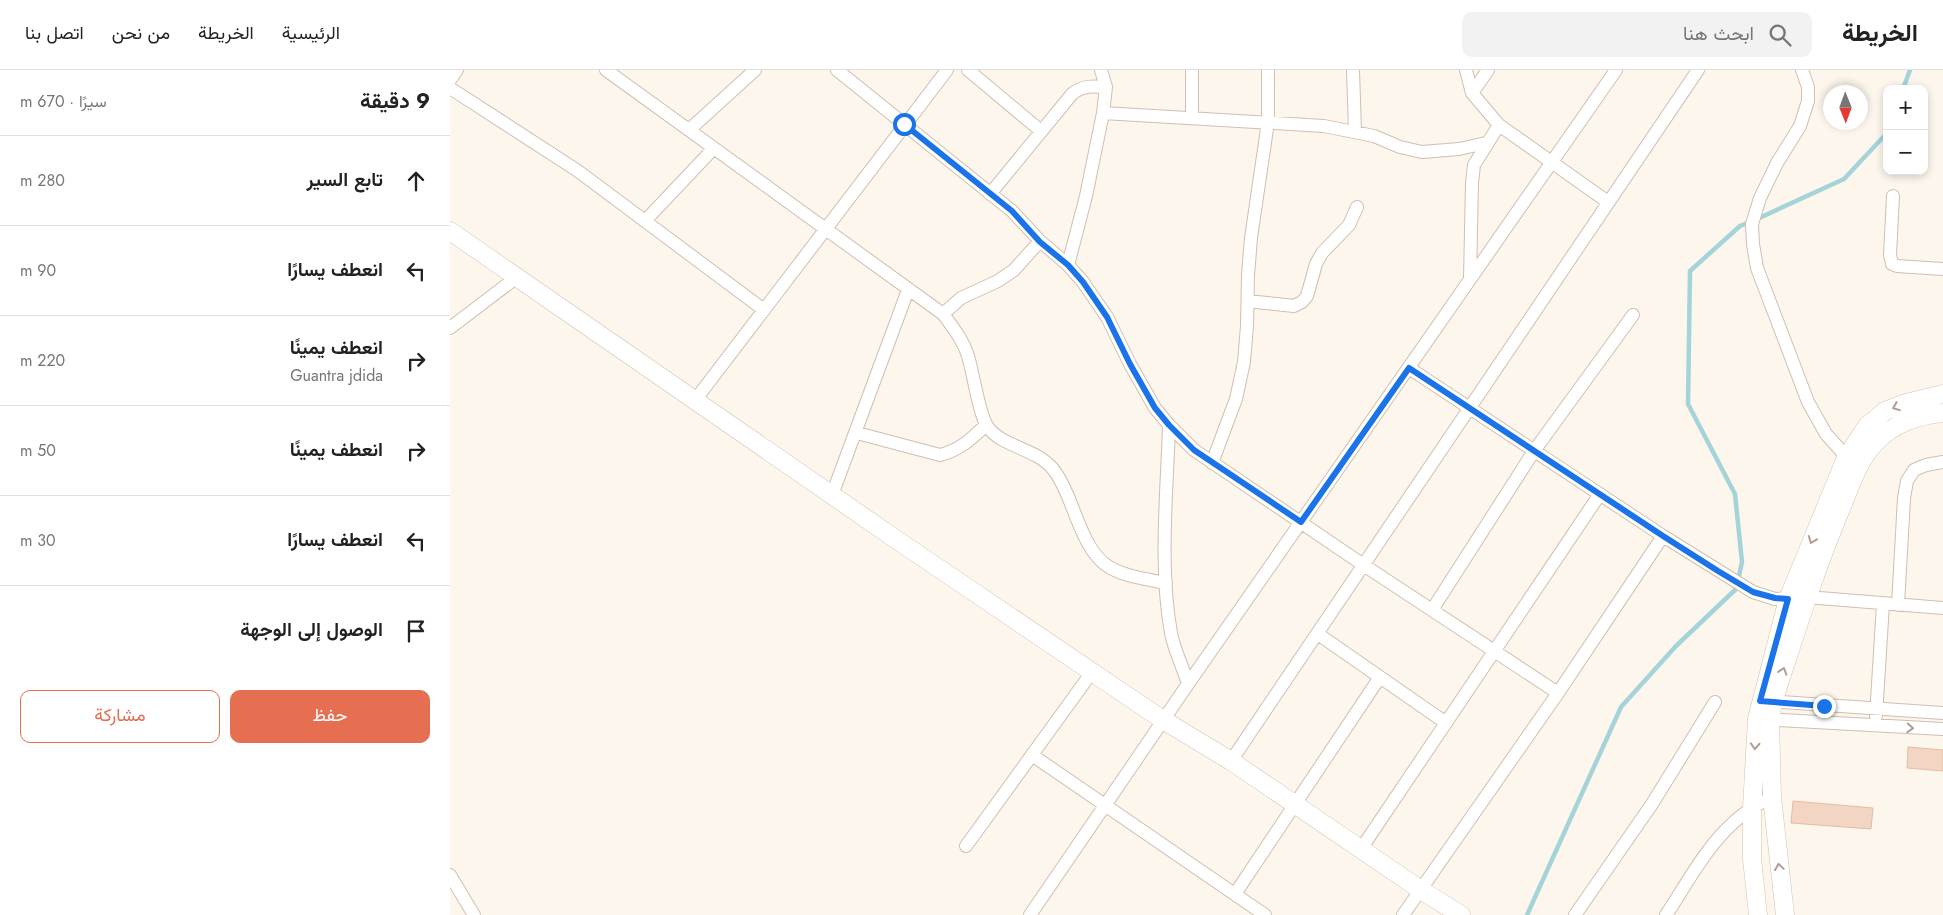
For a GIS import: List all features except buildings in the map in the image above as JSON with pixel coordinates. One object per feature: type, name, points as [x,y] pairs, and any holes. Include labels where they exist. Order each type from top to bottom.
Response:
[{"type":"street","points":[[450,80],[457,70]]},
{"type":"street","points":[[606,70],[943,314],[968,354],[986,425],[996,435],[1044,459],[1053,468],[1068,496],[1084,539],[1096,557],[1112,570],[1130,576],[1166,582]]},
{"type":"street","points":[[689,130],[755,70]]},
{"type":"street","points":[[837,70],[1012,211],[1040,242],[1068,265],[1083,282],[1107,317],[1130,364],[1151,400],[1169,425],[1194,450],[1365,566],[1558,693]]},
{"type":"street","points":[[696,399],[947,70]]},
{"type":"street","points":[[968,70],[1041,131]]},
{"type":"street","points":[[1068,265],[1085,203],[1103,113],[1106,87],[1100,70]]},
{"type":"street","points":[[1192,70],[1192,118]]},
{"type":"street","points":[[1212,463],[1236,399],[1244,362],[1251,238],[1268,122],[1268,70]]},
{"type":"street","points":[[1354,70],[1355,131]]},
{"type":"street","points":[[1466,70],[1472,93],[1499,125],[1608,202]]},
{"type":"street","points":[[1472,93],[1488,70]]},
{"type":"street","points":[[1030,915],[1163,720],[1616,70]]},
{"type":"street","points":[[1231,761],[1365,566],[1698,70]]},
{"type":"street","points":[[1802,70],[1808,87],[1808,102],[1800,126],[1777,163],[1760,198],[1752,224],[1753,244],[1757,268],[1808,402],[1826,434],[1852,463]]},
{"type":"street","points":[[990,194],[1072,94],[1079,88],[1089,86],[1106,87]]},
{"type":"street","points":[[450,88],[578,171],[764,310]]},
{"type":"street","points":[[1103,113],[1324,126],[1374,136],[1400,147],[1422,152],[1459,149],[1486,143]]},
{"type":"street","points":[[1470,279],[1474,165],[1499,125]]},
{"type":"street","points":[[645,221],[714,148]]},
{"type":"street","points":[[1892,196],[1890,255],[1892,264],[1897,266],[1943,269]]},
{"type":"street","points":[[1248,301],[1281,306],[1294,306],[1302,302],[1307,296],[1316,264],[1322,253],[1349,225],[1357,207]]},
{"type":"street","points":[[450,231],[1092,672],[1163,720],[1231,761],[1461,915]]},
{"type":"street","points":[[943,314],[961,298],[1014,270],[1040,242]]},
{"type":"street","points":[[450,328],[517,277]]},
{"type":"street","points":[[832,495],[857,433],[908,290]]},
{"type":"street","points":[[1432,610],[1534,451],[1633,315]]},
{"type":"street","points":[[1409,368],[1663,536],[1753,592],[1775,598],[1807,597],[1943,608]]},
{"type":"street","points":[[1758,915],[1752,859],[1752,808],[1766,701],[1788,599],[1852,463],[1867,426],[1885,411],[1906,403],[1943,394]]},
{"type":"street","points":[[1766,701],[1807,597],[1852,463],[1890,429],[1910,419],[1943,413]]},
{"type":"street","points":[[857,433],[940,455],[952,452],[966,445],[986,425]]},
{"type":"street","points":[[1169,425],[1167,604],[1172,635],[1188,684]]},
{"type":"street","points":[[1898,605],[1904,498],[1907,481],[1914,470],[1926,465],[1943,462]]},
{"type":"street","points":[[1361,849],[1600,494]]},
{"type":"street","points":[[1403,915],[1558,693],[1663,536]]},
{"type":"street","points":[[1875,726],[1883,604]]},
{"type":"street","points":[[1318,634],[1446,723]]},
{"type":"street","points":[[966,846],[1092,672]]},
{"type":"street","points":[[1235,894],[1380,677]]},
{"type":"street","points":[[1766,701],[1876,710],[1943,713]]},
{"type":"street","points":[[1575,915],[1652,804],[1715,702]]},
{"type":"street","points":[[1763,719],[1943,729]]},
{"type":"street","points":[[1763,719],[1785,915]]},
{"type":"street","points":[[1032,755],[1265,915]]},
{"type":"street","points":[[1666,915],[1722,834],[1733,822],[1752,808],[1772,797]]},
{"type":"street","points":[[450,875],[474,915]]},
{"type":"waterway","points":[[1904,85],[1910,70]]},
{"type":"waterway","points":[[1757,219],[1844,179],[1883,137]]},
{"type":"waterway","points":[[1527,915],[1621,707],[1676,646],[1736,589],[1742,562],[1735,494],[1688,404],[1690,271],[1740,226],[1750,222]]},
{"type":"route","points":[[904,124],[1012,211],[1040,242],[1068,265],[1083,282],[1107,317],[1130,364],[1155,408],[1169,425],[1194,450],[1301,522],[1409,368],[1718,571],[1753,592],[1775,598],[1788,599],[1760,701],[1824,706]]}]
